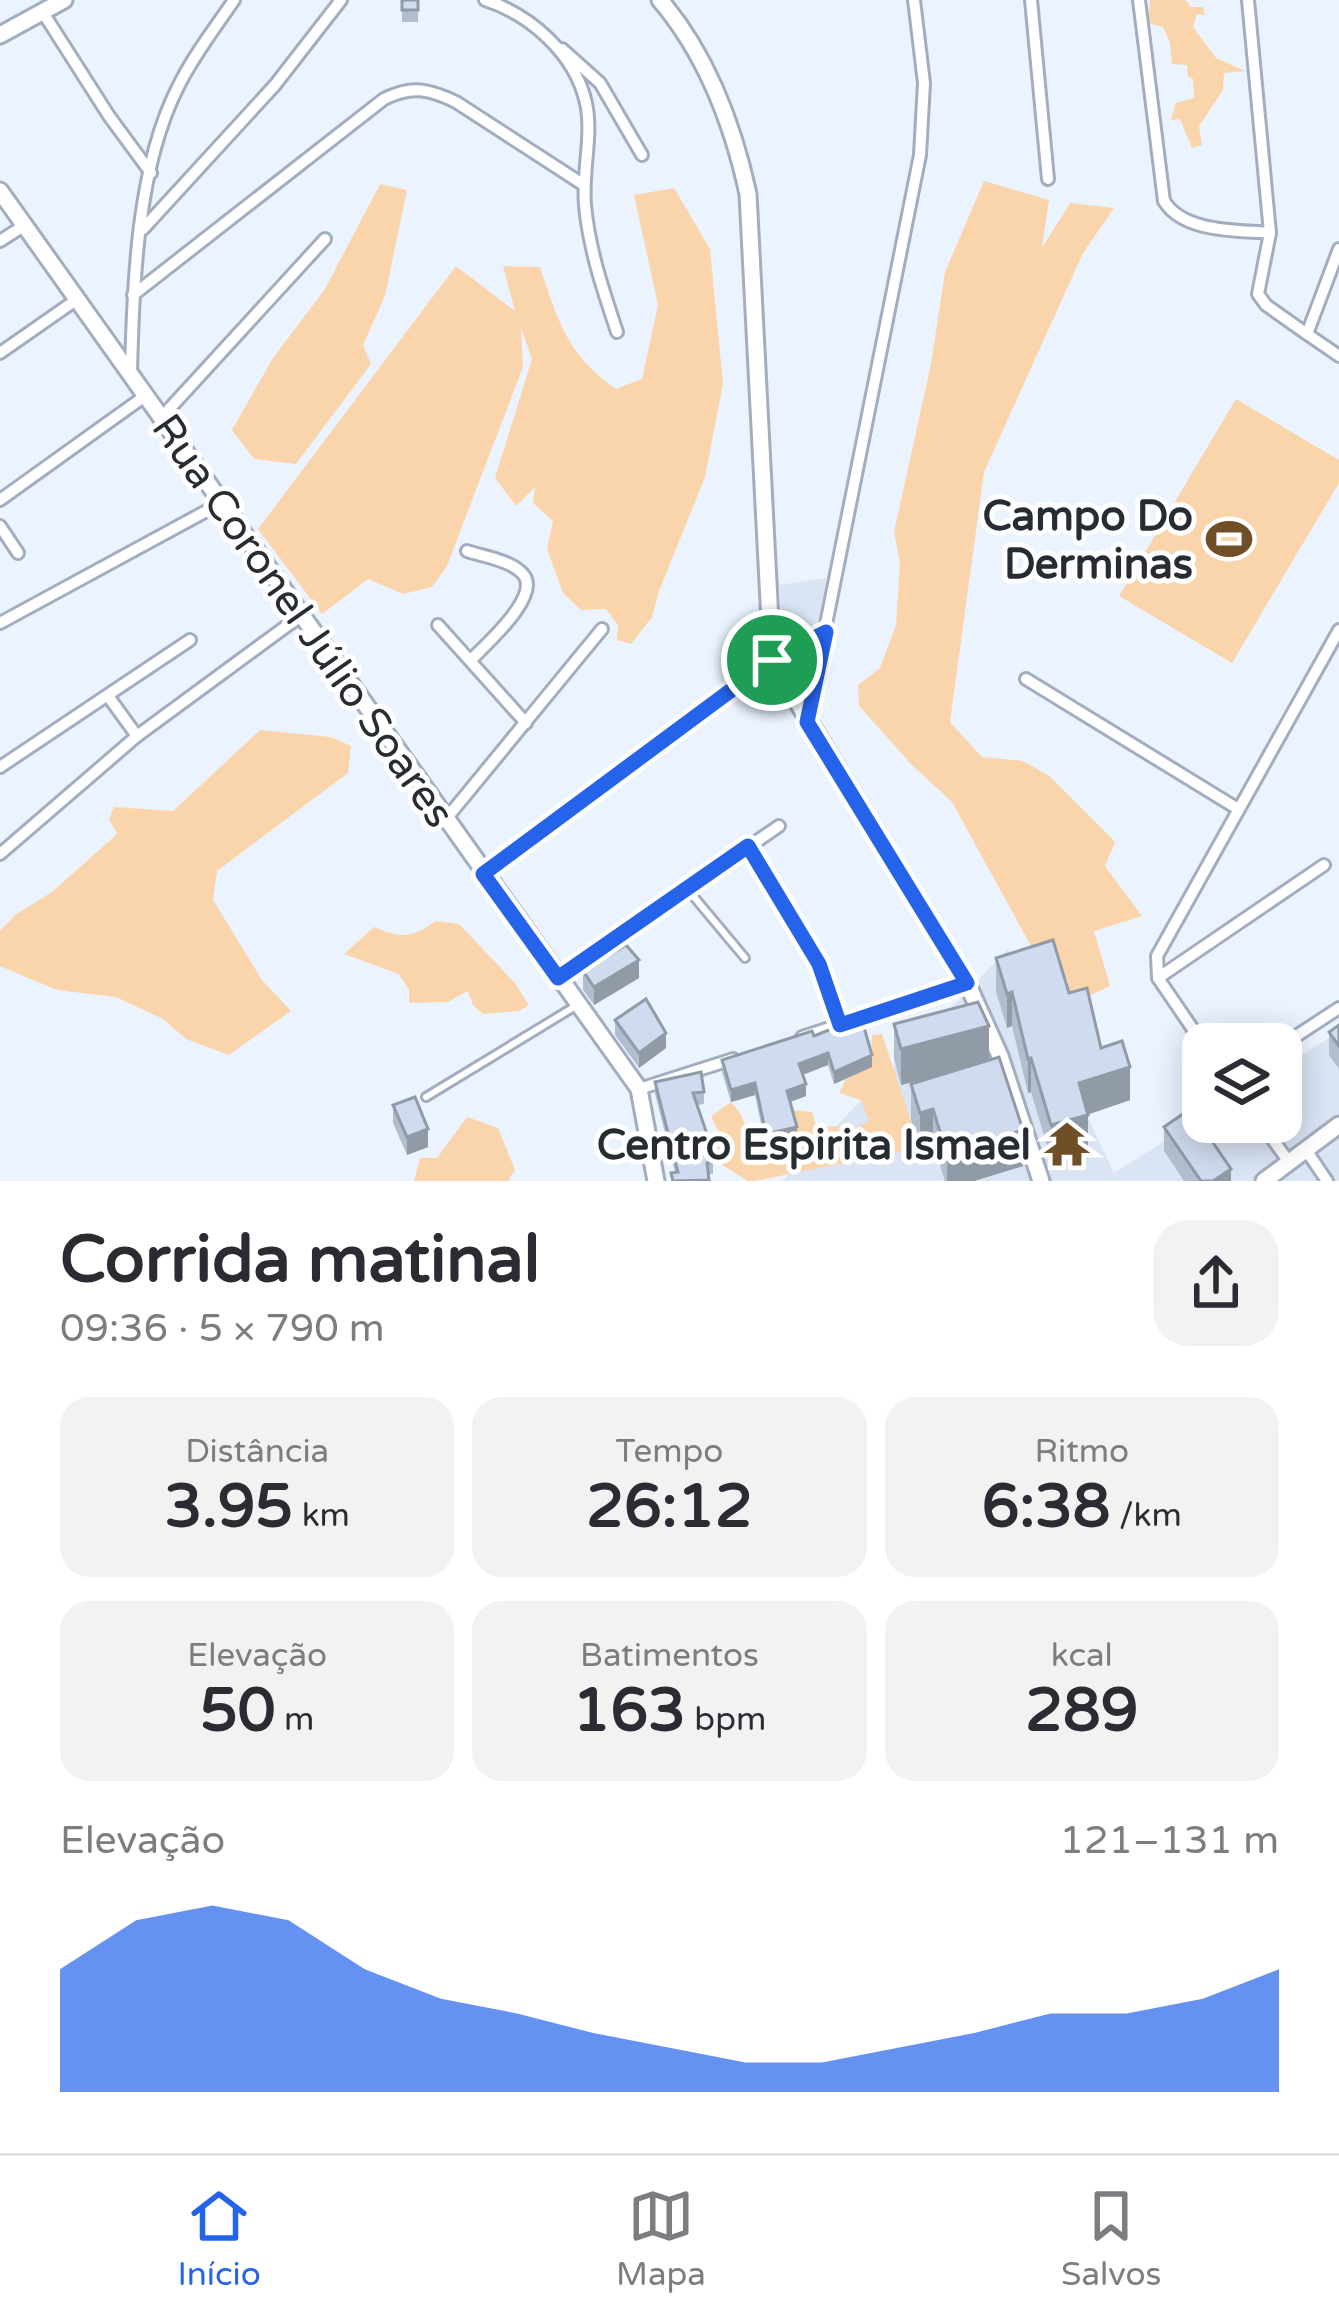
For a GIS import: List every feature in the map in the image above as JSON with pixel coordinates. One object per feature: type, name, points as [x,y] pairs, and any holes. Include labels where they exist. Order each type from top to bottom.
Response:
[{"type":"street","points":[[0,35],[64,0]]},
{"type":"street","points":[[131,376],[133,295],[151,173],[178,87],[234,0]]},
{"type":"street","points":[[142,230],[250,113],[340,0]]},
{"type":"street","points":[[485,0],[526,21],[600,83],[642,155]]},
{"type":"street","points":[[660,0],[695,51],[720,101],[748,194],[772,660],[967,983],[1000,1056],[1041,1181]]},
{"type":"street","points":[[807,722],[920,155],[924,83],[914,0]]},
{"type":"street","points":[[1030,0],[1048,179]]},
{"type":"street","points":[[1139,0],[1164,201],[1180,218],[1198,224],[1270,233]]},
{"type":"street","points":[[1248,0],[1270,233],[1258,294],[1266,305],[1339,356]]},
{"type":"street","points":[[42,11],[151,173]]},
{"type":"street","points":[[555,44],[586,104],[584,185],[590,239],[617,332]]},
{"type":"street","points":[[133,295],[384,99],[401,91],[435,92],[456,102],[584,185]]},
{"type":"street","name":"Rua Coronel Júlio Soares","points":[[0,191],[639,1089],[656,1181]]},
{"type":"street","points":[[0,241],[25,225]]},
{"type":"street","points":[[161,418],[325,239]]},
{"type":"street","points":[[1306,334],[1339,249]]},
{"type":"street","points":[[0,353],[76,300]]},
{"type":"street","points":[[0,500],[145,396]]},
{"type":"street","points":[[0,623],[223,502]]},
{"type":"street","points":[[0,526],[18,553]]},
{"type":"street","points":[[467,551],[519,570],[529,581],[519,607],[471,660]]},
{"type":"street","points":[[0,854],[137,736],[303,614]]},
{"type":"street","points":[[438,626],[526,723]]},
{"type":"street","points":[[446,819],[602,629]]},
{"type":"street","points":[[1189,1023],[1158,978],[1157,956],[1339,630]]},
{"type":"street","points":[[483,874],[772,660],[826,632]]},
{"type":"street","points":[[0,766],[190,640]]},
{"type":"street","points":[[1027,680],[1238,808]]},
{"type":"street","points":[[108,696],[137,736]]},
{"type":"street","points":[[558,978],[779,826]]},
{"type":"street","points":[[748,846],[819,964],[840,1025]]},
{"type":"street","points":[[1158,978],[1324,865]]},
{"type":"street","points":[[795,1039],[967,983]]},
{"type":"street","points":[[1302,1032],[1339,1008]]},
{"type":"street","points":[[639,1089],[750,1053]]},
{"type":"street","points":[[1264,1181],[1339,1125]]},
{"type":"street","points":[[1275,1143],[1289,1162]]},
{"type":"street","points":[[1306,1150],[1327,1181]]},
{"type":"lane","points":[[686,889],[746,958]]},
{"type":"lane","points":[[426,1097],[578,1005]]},
{"type":"shaded area","points":[[1150,0],[1186,0],[1190,7],[1203,7],[1205,15],[1197,14],[1193,27],[1216,58],[1245,71],[1224,73],[1223,90],[1199,126],[1202,145],[1192,148],[1180,119],[1171,120],[1176,103],[1194,98],[1193,79],[1188,77],[1187,65],[1172,64],[1163,27],[1148,23]]},
{"type":"shaded area","points":[[984,181],[1049,200],[1042,248],[1070,203],[1114,208],[1083,253],[984,472],[950,722],[982,757],[1023,761],[1048,775],[1115,842],[1105,866],[1142,916],[1094,931],[1110,986],[1068,1006],[1068,981],[1037,957],[952,802],[859,706],[858,685],[880,668],[896,625],[900,563],[894,532],[931,364],[945,272]]},
{"type":"shaded area","points":[[380,184],[407,190],[385,296],[363,345],[371,364],[296,464],[254,459],[232,430],[273,358],[325,289]]},
{"type":"shaded area","points":[[674,188],[710,249],[723,384],[705,477],[652,617],[631,644],[617,640],[618,625],[606,609],[581,610],[563,593],[547,549],[553,521],[533,503],[535,487],[516,506],[495,478],[532,359],[521,328],[523,367],[447,566],[432,587],[403,594],[368,579],[322,614],[258,529],[456,266],[515,311],[503,266],[540,267],[575,350],[616,389],[642,379],[658,305],[634,195]]},
{"type":"shaded area","name":"Campo Do Derminas","points":[[1236,399],[1339,460],[1339,483],[1232,663],[1119,596]]},
{"type":"shaded area","points":[[826,578],[819,633],[784,641],[779,585]]},
{"type":"shaded area","points":[[260,730],[331,737],[351,746],[348,773],[217,871],[213,900],[262,980],[291,1011],[229,1055],[186,1039],[163,1019],[116,997],[57,990],[0,966],[0,931],[117,834],[109,819],[114,807],[173,811]]},
{"type":"shaded area","points":[[436,921],[459,924],[515,983],[529,1005],[519,1011],[483,1014],[468,991],[448,1002],[409,1003],[409,990],[399,974],[344,954],[374,927],[406,935]]},
{"type":"shaded area","points":[[1008,949],[1114,1173],[1182,1130],[1182,1143],[1302,1143],[1302,1055],[1339,1032],[1339,1181],[783,1181]]},
{"type":"shaded area","points":[[882,1034],[920,1148],[755,1181],[711,1158],[721,1137],[711,1116],[731,1102],[759,1149],[796,1139],[789,1110],[812,1112],[816,1126],[857,1127],[869,1121],[861,1100],[839,1093],[848,1075],[871,1067],[872,1035]]},
{"type":"shaded area","points":[[467,1117],[498,1128],[515,1170],[508,1181],[414,1181],[420,1158],[437,1158]]},
{"type":"building","points":[[402,0],[418,0],[418,10],[402,10]]},
{"type":"building","points":[[1053,940],[1069,993],[1087,988],[1101,1048],[1122,1041],[1130,1067],[1079,1083],[1088,1115],[1051,1125],[1012,992],[1007,994],[996,958]]},
{"type":"building","points":[[626,945],[639,960],[594,987],[583,971]]},
{"type":"building","points":[[646,999],[666,1033],[639,1053],[615,1020]]},
{"type":"building","points":[[978,1002],[989,1026],[901,1049],[894,1024]]},
{"type":"building","points":[[861,1017],[872,1055],[834,1072],[828,1053],[799,1064],[806,1084],[787,1091],[797,1127],[766,1134],[755,1083],[731,1090],[722,1060],[812,1031],[814,1036]]},
{"type":"building","points":[[1339,1025],[1339,1046],[1329,1032]]},
{"type":"building","points":[[999,1057],[1023,1130],[947,1154],[933,1109],[920,1113],[911,1084]]},
{"type":"building","points":[[701,1072],[704,1092],[693,1093],[711,1146],[709,1180],[673,1181],[671,1173],[678,1172],[655,1082]]},
{"type":"building","points":[[415,1097],[428,1129],[407,1137],[393,1105]]},
{"type":"building","points":[[1182,1115],[1182,1143],[1213,1143],[1231,1169],[1213,1181],[1201,1181],[1164,1127]]},
{"type":"place","name":"Campo Do Derminas","points":[[1229,539]]},
{"type":"place","name":"Centro Espirita Ismael","points":[[1067,1144]]},
{"type":"route","points":[[826,632],[807,722],[967,983],[840,1025],[819,964],[748,846],[558,978],[483,874],[772,660],[826,632]]}]
